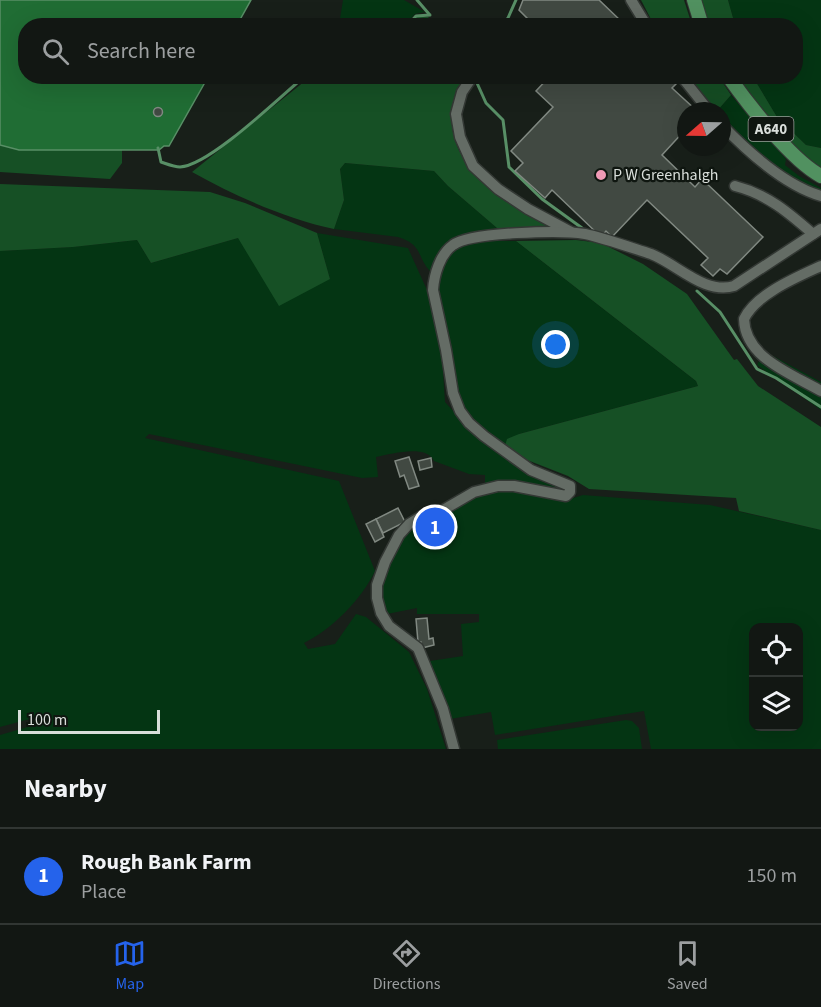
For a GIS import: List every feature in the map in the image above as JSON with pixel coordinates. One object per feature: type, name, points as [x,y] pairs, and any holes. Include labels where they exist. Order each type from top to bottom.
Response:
[{"type":"main road","points":[[694,0],[700,18]]},
{"type":"main road","name":"A640","points":[[734,84],[800,161],[821,176]]},
{"type":"street","points":[[631,0],[642,18]]},
{"type":"street","points":[[468,84],[462,92],[456,114],[460,137],[473,165],[498,189],[528,209],[574,234]]},
{"type":"street","points":[[687,84],[702,102]]},
{"type":"street","points":[[731,133],[757,158],[792,183],[821,196]]},
{"type":"street","points":[[454,749],[443,709],[418,648],[389,626],[381,614],[377,585],[385,562],[399,535],[409,524],[422,516],[443,510],[474,492],[498,486],[514,486],[566,496],[570,492],[570,486],[531,470],[484,436],[469,423],[460,411],[453,393],[443,331],[434,298],[434,280],[445,253],[461,240],[511,234],[585,234],[653,255],[697,280],[719,289],[735,286],[817,232],[766,197],[735,186]]},
{"type":"street","points":[[821,266],[775,290],[752,307],[744,319],[748,339],[758,353],[821,391]]},
{"type":"shaded area","points":[[0,0],[251,0],[241,18],[18,18],[18,84],[204,84],[169,146],[164,146],[159,150],[19,150],[0,145]]},
{"type":"shaded area","points":[[343,0],[404,0],[425,12],[415,14],[411,18],[340,18]]},
{"type":"shaded area","points":[[641,0],[684,0],[690,18],[650,18]]},
{"type":"shaded area","points":[[697,0],[728,0],[733,18],[703,18]]},
{"type":"shaded area","points":[[728,0],[821,0],[821,148],[806,145],[777,117],[757,84],[803,84],[803,18],[733,18]]},
{"type":"shaded area","points":[[301,84],[461,84],[452,111],[453,132],[459,150],[470,167],[500,196],[552,229],[497,228],[434,171],[345,163],[340,169],[344,200],[334,229],[261,206],[192,172]]},
{"type":"shaded area","points":[[692,84],[724,84],[731,95],[725,102],[706,102]]},
{"type":"shaded area","points":[[740,84],[757,84],[777,117],[806,145],[821,148],[821,170],[798,155]]},
{"type":"shaded area","points":[[731,95],[786,159],[785,165],[821,188],[821,193],[786,175],[731,129],[731,102],[725,102]]},
{"type":"shaded area","points":[[0,145],[19,150],[122,150],[122,163],[110,179],[0,172]]},
{"type":"shaded area","points":[[345,163],[434,171],[497,228],[467,235],[431,272],[416,248],[406,240],[334,229],[344,200],[340,169]]},
{"type":"shaded area","points":[[0,184],[210,192],[245,203],[317,233],[330,279],[279,306],[238,238],[151,263],[137,240],[73,247],[0,251]]},
{"type":"shaded area","points":[[317,233],[408,248],[427,290],[442,357],[445,402],[475,435],[564,489],[560,492],[515,481],[485,483],[485,475],[469,474],[434,461],[430,456],[416,451],[376,457],[378,477],[362,478],[149,434],[145,438],[339,481],[375,571],[345,613],[325,630],[304,643],[308,649],[335,644],[356,614],[366,617],[409,652],[427,689],[446,749],[0,749],[0,735],[38,724],[37,717],[0,727],[0,251],[137,240],[151,263],[238,238],[330,279]]},
{"type":"shaded area","points":[[576,240],[601,243],[643,264],[687,294],[734,360],[737,359],[758,386],[821,427],[821,530],[739,511],[736,498],[589,489],[568,476],[522,458],[505,446],[507,439],[519,434],[698,386],[696,381],[516,241]]},
{"type":"shaded area","points":[[484,241],[516,241],[696,381],[698,386],[519,434],[505,446],[475,425],[461,408],[436,285],[448,255],[455,248]]},
{"type":"shaded area","points":[[764,351],[821,382],[821,410],[757,365]]},
{"type":"shaded area","points":[[514,490],[570,499],[583,495],[710,505],[821,530],[821,749],[651,749],[644,711],[495,735],[491,712],[450,719],[429,667],[430,661],[463,656],[461,624],[479,622],[479,614],[417,614],[417,608],[387,614],[381,606],[382,576],[408,528],[420,522],[425,540],[448,537],[446,523],[454,522],[450,509],[479,492]]},
{"type":"shaded area","points":[[626,720],[632,721],[639,728],[642,749],[498,749],[497,740]]},
{"type":"building","points":[[523,0],[599,0],[618,18],[527,18],[519,10]]},
{"type":"building","name":"P W Greenhalgh","points":[[543,84],[676,84],[672,88],[687,102],[677,102],[677,139],[662,155],[695,187],[702,179],[763,237],[727,274],[720,269],[713,276],[701,265],[708,258],[647,200],[612,237],[606,231],[601,237],[552,190],[545,198],[515,171],[523,163],[511,151],[553,107],[536,91]]},
{"type":"building","points":[[158,107],[163,112],[158,117],[153,112]]},
{"type":"building","points":[[409,457],[419,486],[409,489],[404,475],[400,477],[395,461]]},
{"type":"building","points":[[431,458],[432,467],[420,470],[418,461]]},
{"type":"building","points":[[398,508],[405,522],[383,533],[376,519]]},
{"type":"building","points":[[439,515],[442,537],[432,538],[428,517]]},
{"type":"building","points":[[376,519],[384,537],[375,542],[366,524]]},
{"type":"building","points":[[427,618],[429,639],[433,638],[434,645],[422,648],[421,642],[418,642],[416,619]]},
{"type":"waterway","points":[[417,0],[429,14]]},
{"type":"waterway","points":[[508,18],[516,0]]},
{"type":"waterway","points":[[414,18],[430,15]]},
{"type":"waterway","points":[[158,148],[161,162],[180,167],[193,164],[226,143],[296,84]]},
{"type":"waterway","points":[[477,84],[486,103],[503,120],[509,167],[542,199],[582,228]]},
{"type":"waterway","points":[[697,291],[720,312],[757,369],[776,378],[821,407]]},
{"type":"place","name":"P W Greenhalgh","points":[[601,175]]},
{"type":"place","name":"Rough Bank Farm","points":[[435,527]]}]
